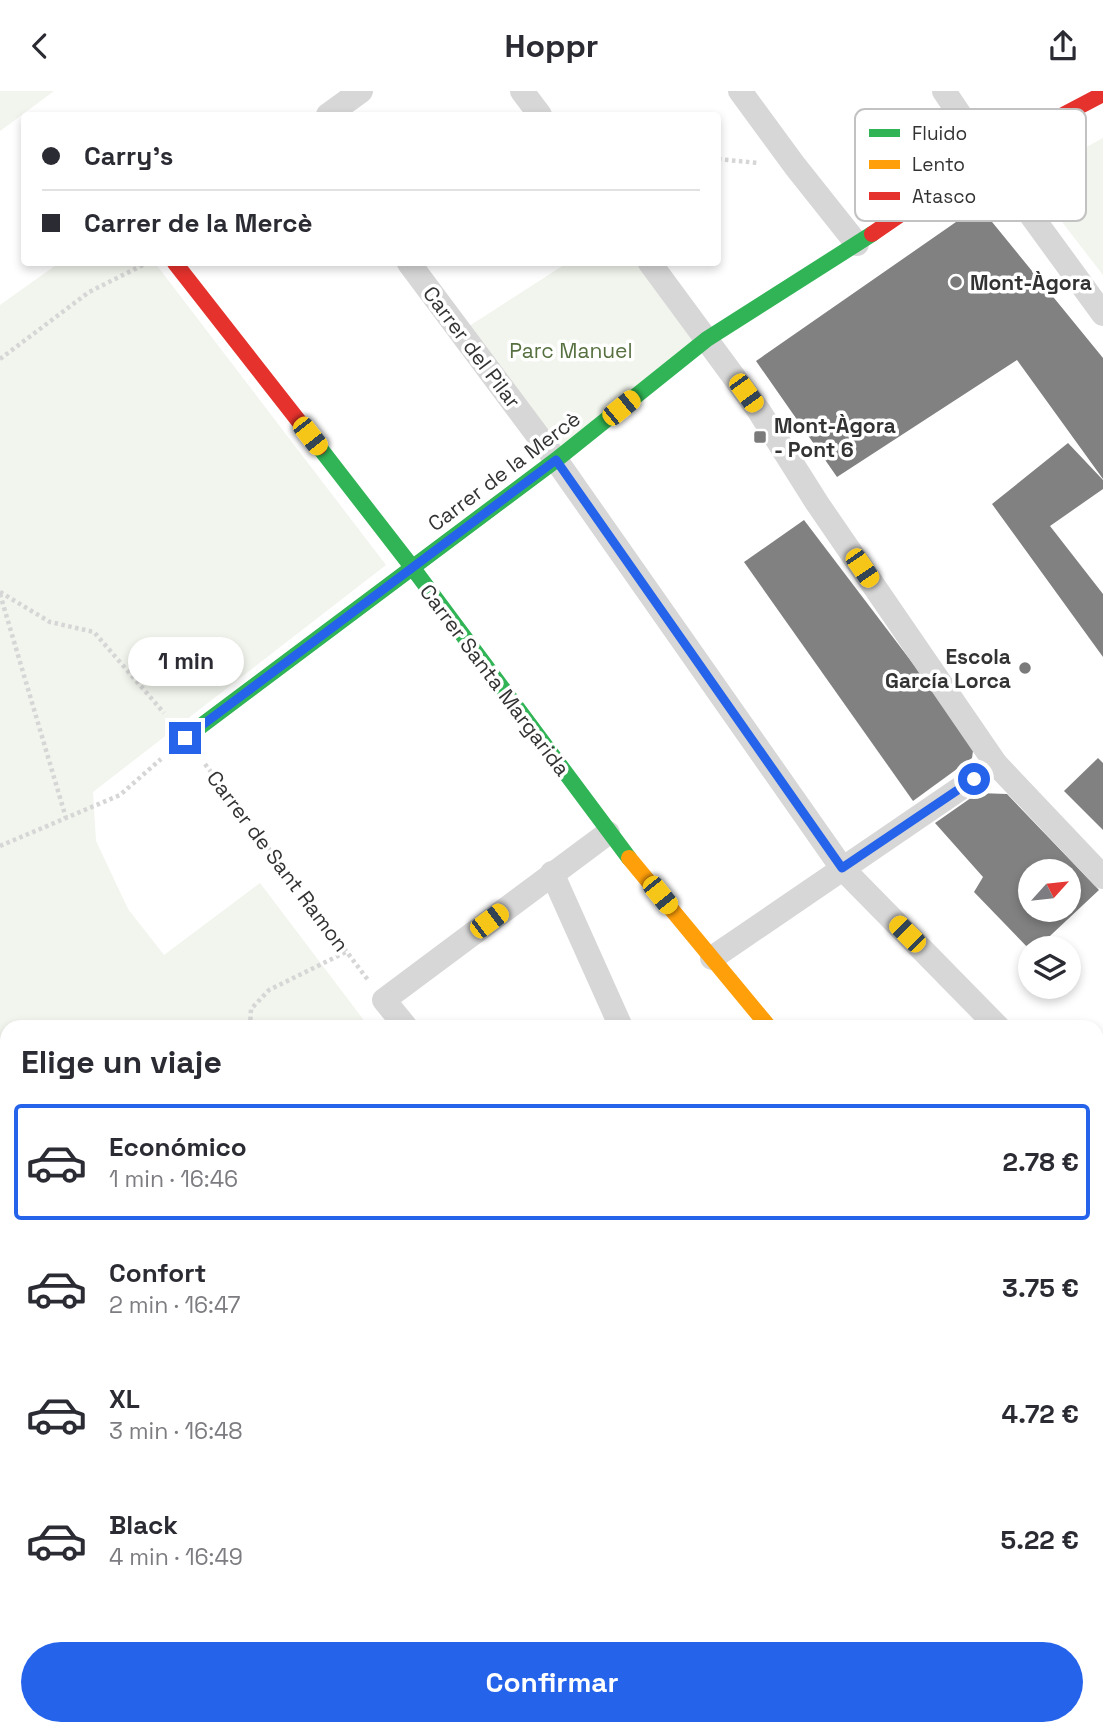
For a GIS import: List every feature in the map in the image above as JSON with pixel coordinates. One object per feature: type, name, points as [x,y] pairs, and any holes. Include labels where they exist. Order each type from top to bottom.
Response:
[{"type":"street","points":[[332,112],[361,91]]},
{"type":"street","points":[[522,91],[538,112]]},
{"type":"street","points":[[740,91],[857,244]]},
{"type":"street","points":[[944,91],[956,109]]},
{"type":"street","name":"Carrer de la Mercè","points":[[1074,109],[1103,94]]},
{"type":"street","name":"Carrer de la Mercè","points":[[185,738],[556,460],[707,339],[891,221]]},
{"type":"street","points":[[1035,221],[1103,314]]},
{"type":"street","name":"Carrer Santa Margarida","points":[[177,266],[412,567],[608,832],[763,1020]]},
{"type":"street","name":"Carrer del Pilar","points":[[412,266],[556,460],[842,868],[992,1020]]},
{"type":"street","points":[[652,266],[759,411],[817,503],[996,764],[1103,877]]},
{"type":"street","points":[[712,958],[996,764]]},
{"type":"street","points":[[400,1020],[384,1000],[608,832]]},
{"type":"street","points":[[552,873],[618,1020]]},
{"type":"path","points":[[0,359],[89,292],[143,266]]},
{"type":"path","points":[[0,593],[66,818]]},
{"type":"path","name":"Carrer de Sant Ramon","points":[[0,593],[50,622],[94,632],[185,738],[384,1000]]},
{"type":"path","points":[[0,846],[120,795],[185,738]]},
{"type":"path","points":[[250,1020],[251,1009],[269,990],[346,952]]},
{"type":"green space","points":[[0,91],[54,91],[26,112],[21,112],[21,115],[0,131]]},
{"type":"green space","points":[[1103,138],[1103,275],[1061,221],[1086,221],[1086,147]]},
{"type":"green space","points":[[55,266],[157,266],[386,565],[93,792],[96,841],[128,909],[164,955],[260,883],[364,1020],[0,1020],[0,305]]},
{"type":"green space","name":"Parc Manuel","points":[[562,266],[652,266],[707,339],[556,460],[460,332]]},
{"type":"building","name":"Mont-Àgora","points":[[957,221],[991,221],[1103,358],[1103,479],[1017,360],[837,477],[756,361]]},
{"type":"building","points":[[1068,443],[1103,480],[1103,489],[1050,526],[1103,594],[1103,657],[992,504]]},
{"type":"building","points":[[804,520],[974,744],[972,758],[913,801],[744,562]]},
{"type":"building","points":[[1098,758],[1103,763],[1103,830],[1064,791]]},
{"type":"building","points":[[978,793],[1007,794],[1069,859],[1018,859],[1018,922],[1065,922],[1050,936],[1018,938],[974,892],[983,877],[935,823]]},
{"type":"building","points":[[1082,872],[1099,890],[1082,906]]},
{"type":"traffic: fast","points":[[185,738],[556,460],[707,339],[872,234]]},
{"type":"traffic: fast","points":[[319,447],[629,858]]},
{"type":"traffic: slow","points":[[629,858],[763,1020]]},
{"type":"traffic: jam","points":[[1074,109],[1103,94]]},
{"type":"traffic: jam","points":[[872,234],[891,221]]},
{"type":"traffic: jam","points":[[177,266],[319,447]]},
{"type":"place","name":"Mont-Àgora","points":[[956,282]]},
{"type":"place","name":"Mont-Àgora - Pont 6","points":[[760,437]]},
{"type":"place","name":"Escola García Lorca","points":[[1025,668]]},
{"type":"route","points":[[185,738],[556,460],[842,868],[974,779]]}]
